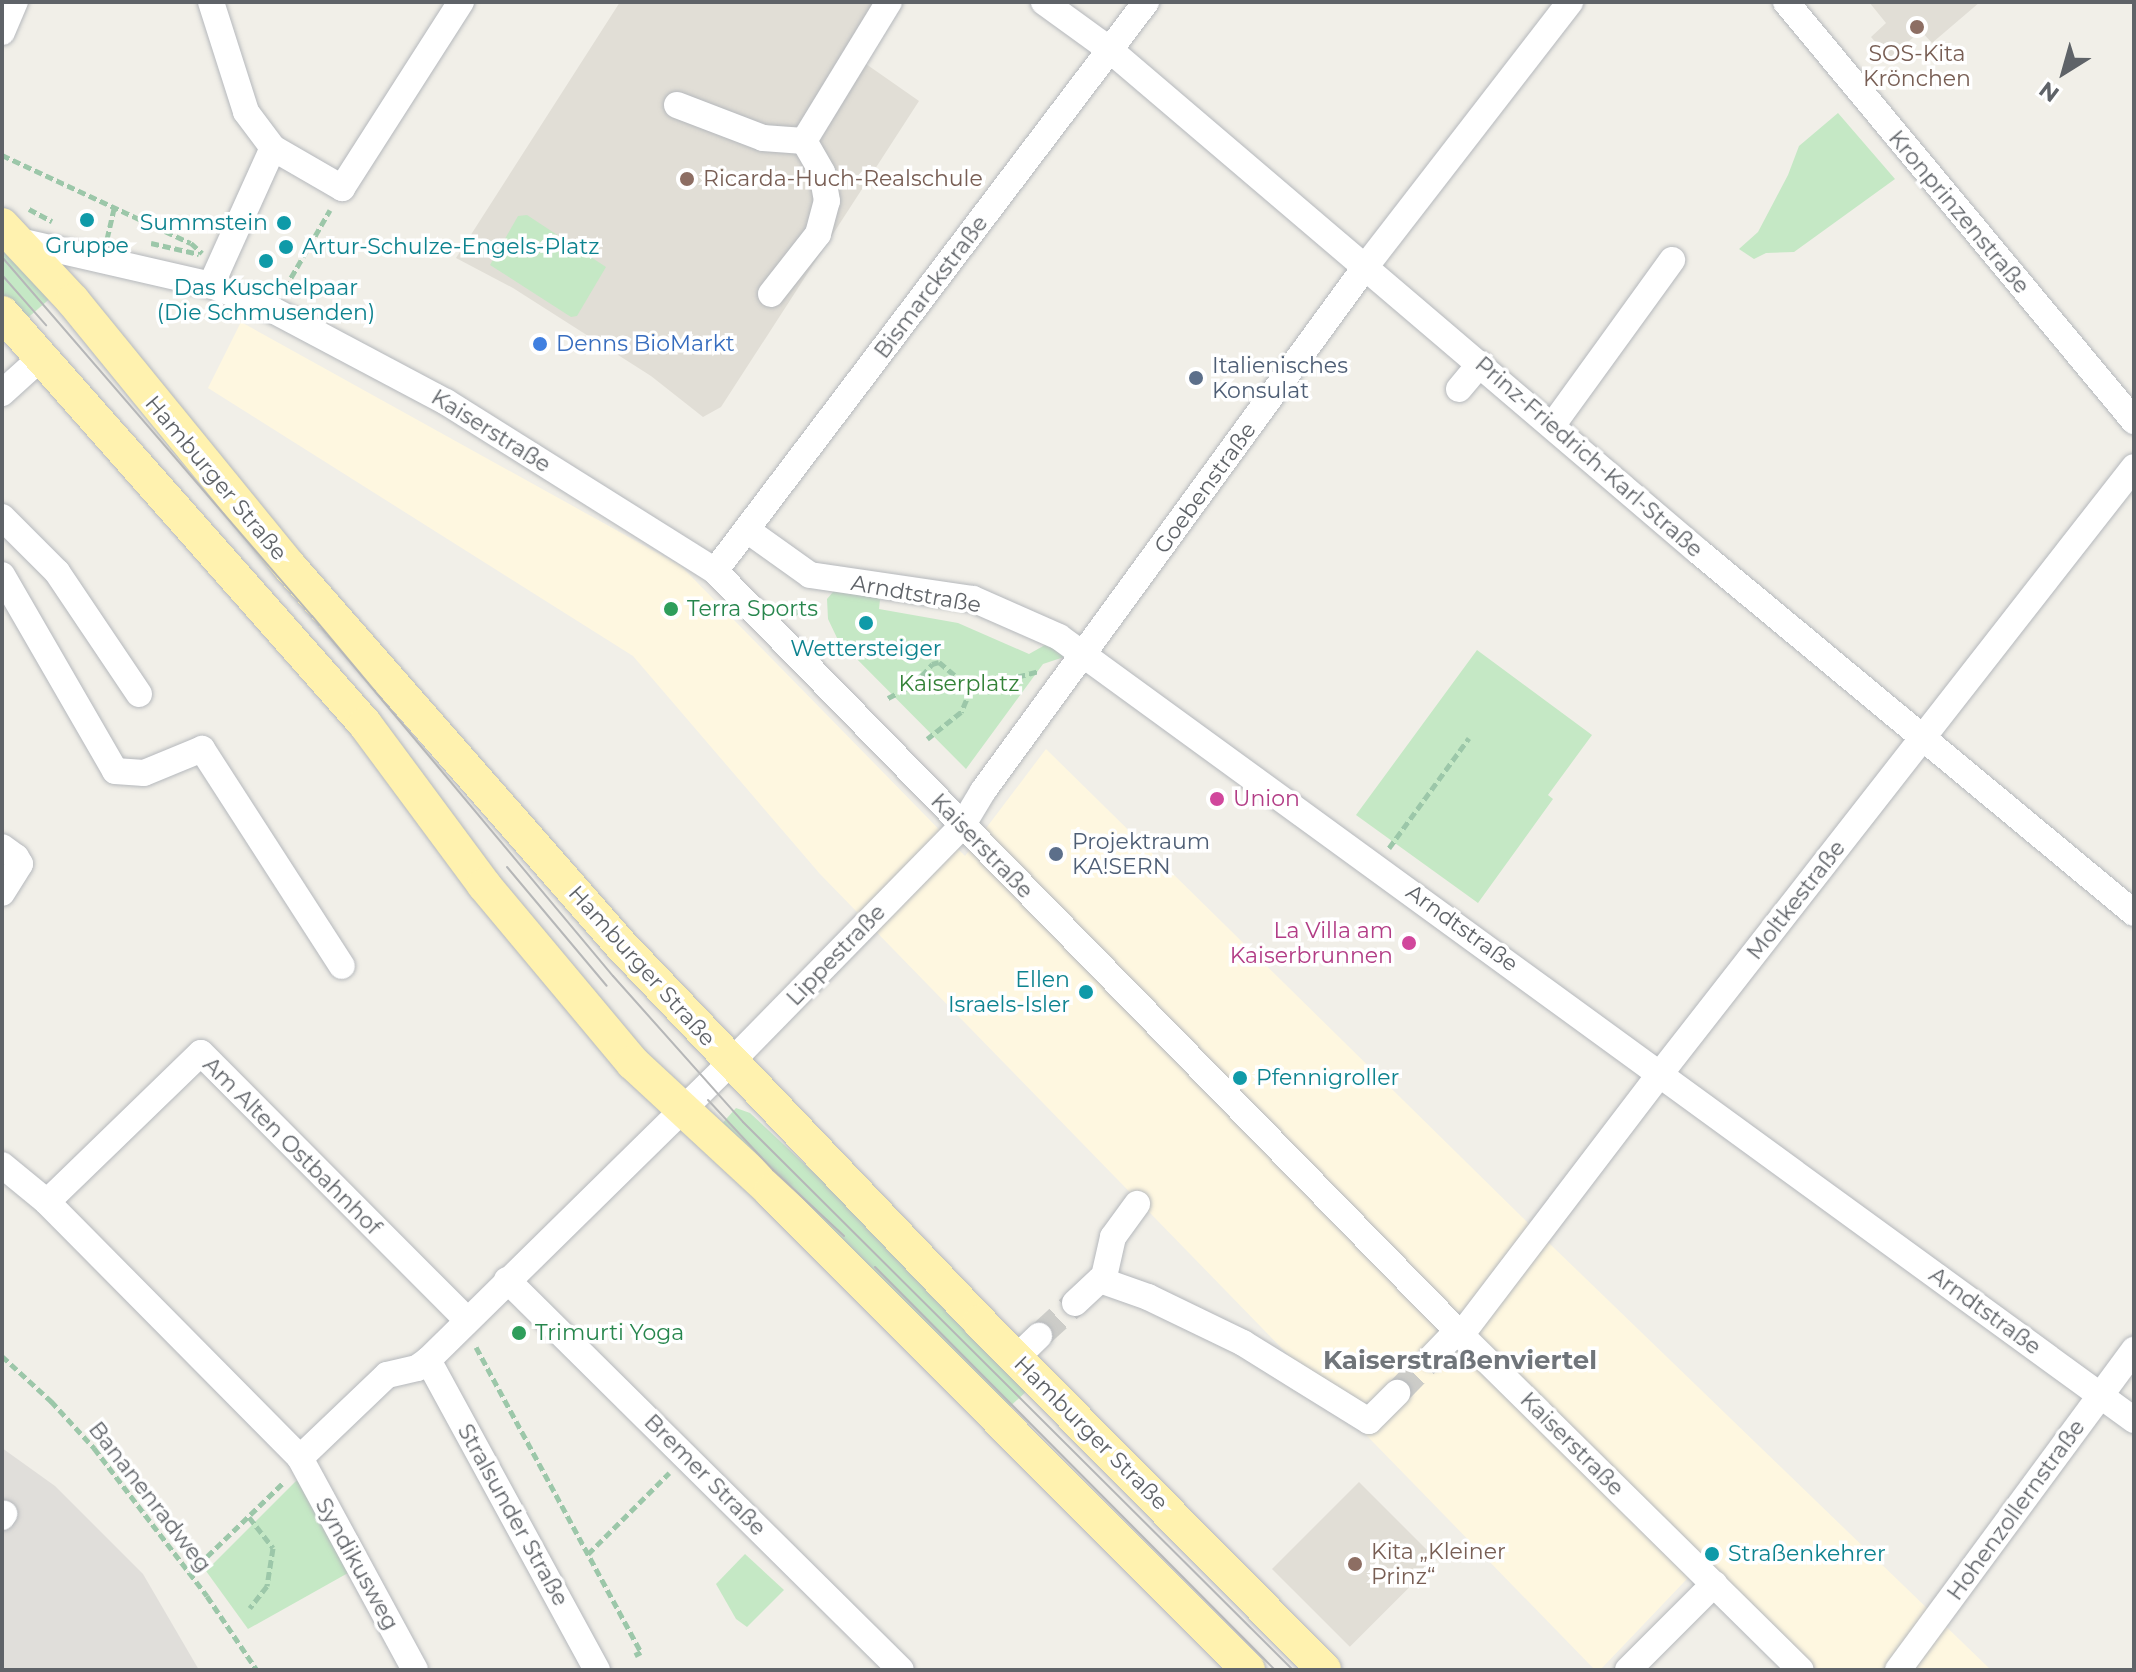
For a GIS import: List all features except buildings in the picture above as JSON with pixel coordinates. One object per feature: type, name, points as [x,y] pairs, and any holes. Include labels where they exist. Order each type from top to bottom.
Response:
[{"type":"main road","name":"Hamburger Straße","points":[[10,233],[73,301],[290,567],[620,944],[720,1073],[1027,1347],[1324,1670]]},
{"type":"main road","points":[[2,313],[365,724],[484,885],[633,1063],[771,1191],[1248,1670]]},
{"type":"street","points":[[2,32],[15,2]]},
{"type":"street","points":[[211,2],[246,112],[273,148],[342,188],[461,2]]},
{"type":"street","points":[[804,141],[889,2]]},
{"type":"street","name":"Prinz-Friedrich-Karl-Straße","points":[[1044,2],[1110,50],[1552,426],[2134,913]]},
{"type":"street","name":"Bismarckstraße","points":[[715,571],[1146,2]]},
{"type":"street","name":"Goebenstraße","points":[[962,826],[983,791],[1366,266],[1570,2]]},
{"type":"street","name":"Kronprinzenstraße","points":[[1786,2],[2134,421]]},
{"type":"street","points":[[677,105],[763,138],[804,141]]},
{"type":"street","points":[[771,294],[818,234],[827,201],[822,172],[804,141]]},
{"type":"street","points":[[211,285],[273,148]]},
{"type":"street","name":"Kaiserstraße","points":[[10,233],[211,285],[273,310],[446,402],[715,571],[1459,1333],[1801,1670]]},
{"type":"street","points":[[1552,426],[1672,260]]},
{"type":"street","points":[[2,393],[43,356]]},
{"type":"street","points":[[1459,389],[1480,364]]},
{"type":"street","name":"Moltkestraße","points":[[1432,1357],[1459,1333],[2134,467]]},
{"type":"street","points":[[2,517],[57,572],[139,694]]},
{"type":"street","name":"Arndtstraße","points":[[747,530],[810,575],[973,599],[1059,637],[1377,865],[2134,1420]]},
{"type":"street","points":[[2,575],[115,771],[144,773],[202,749],[342,966]]},
{"type":"street","name":"Lippestraße","points":[[720,1073],[962,826]]},
{"type":"street","points":[[2,847],[20,864],[2,893]]},
{"type":"street","name":"Am Alten Ostbahnhof","points":[[47,1202],[201,1053],[470,1331]]},
{"type":"street","points":[[2,1165],[47,1202],[297,1466],[387,1375],[417,1368],[470,1331],[507,1280],[720,1073]]},
{"type":"street","points":[[1103,1281],[1113,1237],[1137,1204]]},
{"type":"street","name":"Bremer Straße","points":[[507,1280],[901,1670]]},
{"type":"street","points":[[1075,1303],[1100,1280],[1103,1281],[1202,1321],[1369,1421],[1397,1393]]},
{"type":"street","name":"Hohenzollernstraße","points":[[1898,1670],[2134,1350]]},
{"type":"street","name":"Stralsunder Straße","points":[[428,1360],[597,1670]]},
{"type":"street","name":"Syndikusweg","points":[[297,1466],[415,1670]]},
{"type":"street","points":[[1628,1670],[1714,1584]]},
{"type":"path","points":[[2,155],[191,243],[204,255]]},
{"type":"path","points":[[273,310],[342,188]]},
{"type":"path","points":[[776,634],[826,579]]},
{"type":"path","points":[[888,698],[914,685],[932,664],[939,662],[971,689]]},
{"type":"path","points":[[971,689],[1036,670],[1044,673]]},
{"type":"path","points":[[927,739],[961,712],[971,689]]},
{"type":"path","points":[[1377,865],[1469,738]]},
{"type":"path","points":[[470,1331],[532,1458],[570,1520],[641,1652],[635,1655]]},
{"type":"path","name":"Bananenradweg","points":[[2,1356],[51,1401],[94,1448],[190,1573],[257,1670]]},
{"type":"path","points":[[492,1394],[499,1390]]},
{"type":"path","points":[[588,1554],[685,1456]]},
{"type":"path","points":[[190,1573],[297,1466]]},
{"type":"path","points":[[249,1517],[273,1548],[267,1586],[250,1608]]},
{"type":"path","points":[[563,1524],[570,1520]]},
{"type":"path","points":[[598,1590],[605,1586]]},
{"type":"shaded area","name":"Ricarda-Huch-Realschule","points":[[620,2],[894,2],[866,64],[919,101],[721,407],[703,417],[651,376],[513,288],[456,258]]},
{"type":"shaded area","name":"SOS-Kita Krönchen","points":[[1869,2],[1980,2],[1932,43],[1921,31],[1889,58],[1871,37],[1886,23]]},
{"type":"shaded area","points":[[241,322],[681,566],[965,856],[1046,749],[1522,1217],[1991,1670],[1816,1670],[1706,1559],[1600,1670],[1595,1670],[820,874],[633,656],[208,388]]},
{"type":"shaded area","points":[[2,1448],[55,1486],[143,1574],[199,1670],[2,1670]]},
{"type":"shaded area","name":"Kita „Kleiner Prinz“","points":[[1359,1482],[1437,1560],[1350,1647],[1272,1569]]},
{"type":"green space","points":[[1838,113],[1895,179],[1794,252],[1766,253],[1754,259],[1739,249],[1758,232],[1788,175],[1799,146]]},
{"type":"green space","points":[[527,215],[606,267],[577,316],[571,317],[490,265],[518,216]]},
{"type":"green space","points":[[2,243],[53,296],[24,321],[2,298]]},
{"type":"green space","name":"Kaiserplatz","points":[[838,586],[881,590],[879,609],[958,623],[1029,654],[1045,645],[1058,644],[1064,657],[1043,664],[966,769],[838,640],[828,619],[827,599]]},
{"type":"green space","points":[[1477,650],[1592,735],[1548,795],[1553,799],[1478,903],[1356,815]]},
{"type":"green space","points":[[736,1108],[750,1113],[858,1214],[1029,1389],[1004,1412],[719,1127]]},
{"type":"green space","points":[[297,1480],[348,1573],[248,1629],[206,1571]]},
{"type":"green space","points":[[745,1554],[784,1590],[747,1627],[736,1619],[716,1584]]},
{"type":"tunnel","points":[[1039,1336],[1075,1303]]},
{"type":"tunnel","points":[[1397,1393],[1432,1357]]},
{"type":"tram line","points":[[2,257],[312,616],[613,976],[743,1122],[1293,1670]]},
{"type":"tram line","points":[[2,275],[46,325]]},
{"type":"tram line","points":[[507,867],[607,986]]},
{"type":"tram line","points":[[708,1100],[773,1170],[844,1236]]},
{"type":"tram line","points":[[875,1267],[1275,1670]]},
{"type":"place","name":"SOS-Kita Krönchen","points":[[1917,27]]},
{"type":"place","name":"Ricarda-Huch-Realschule","points":[[687,179]]},
{"type":"place","name":"Gruppe","points":[[87,220]]},
{"type":"place","name":"Summstein","points":[[284,223]]},
{"type":"place","name":"Artur-Schulze-Engels-Platz","points":[[286,247]]},
{"type":"place","name":"Das Kuschelpaar (Die Schmusenden)","points":[[266,261]]},
{"type":"place","name":"Denns BioMarkt","points":[[540,344]]},
{"type":"place","name":"Italienisches Konsulat","points":[[1196,378]]},
{"type":"place","name":"Terra Sports","points":[[671,609]]},
{"type":"place","name":"Wettersteiger","points":[[866,623]]},
{"type":"place","name":"Union","points":[[1217,799]]},
{"type":"place","name":"Projektraum KA!SERN","points":[[1056,854]]},
{"type":"place","name":"La Villa am Kaiserbrunnen","points":[[1409,943]]},
{"type":"place","name":"Ellen Israels-Isler","points":[[1086,992]]},
{"type":"place","name":"Pfennigroller","points":[[1240,1078]]},
{"type":"place","name":"Trimurti Yoga","points":[[519,1333]]},
{"type":"place","name":"Straßenkehrer","points":[[1712,1554]]},
{"type":"place","name":"Kita „Kleiner Prinz“","points":[[1355,1564]]},
{"type":"district","name":"Kaiserstraßenviertel","points":[[1460,1361]]}]
